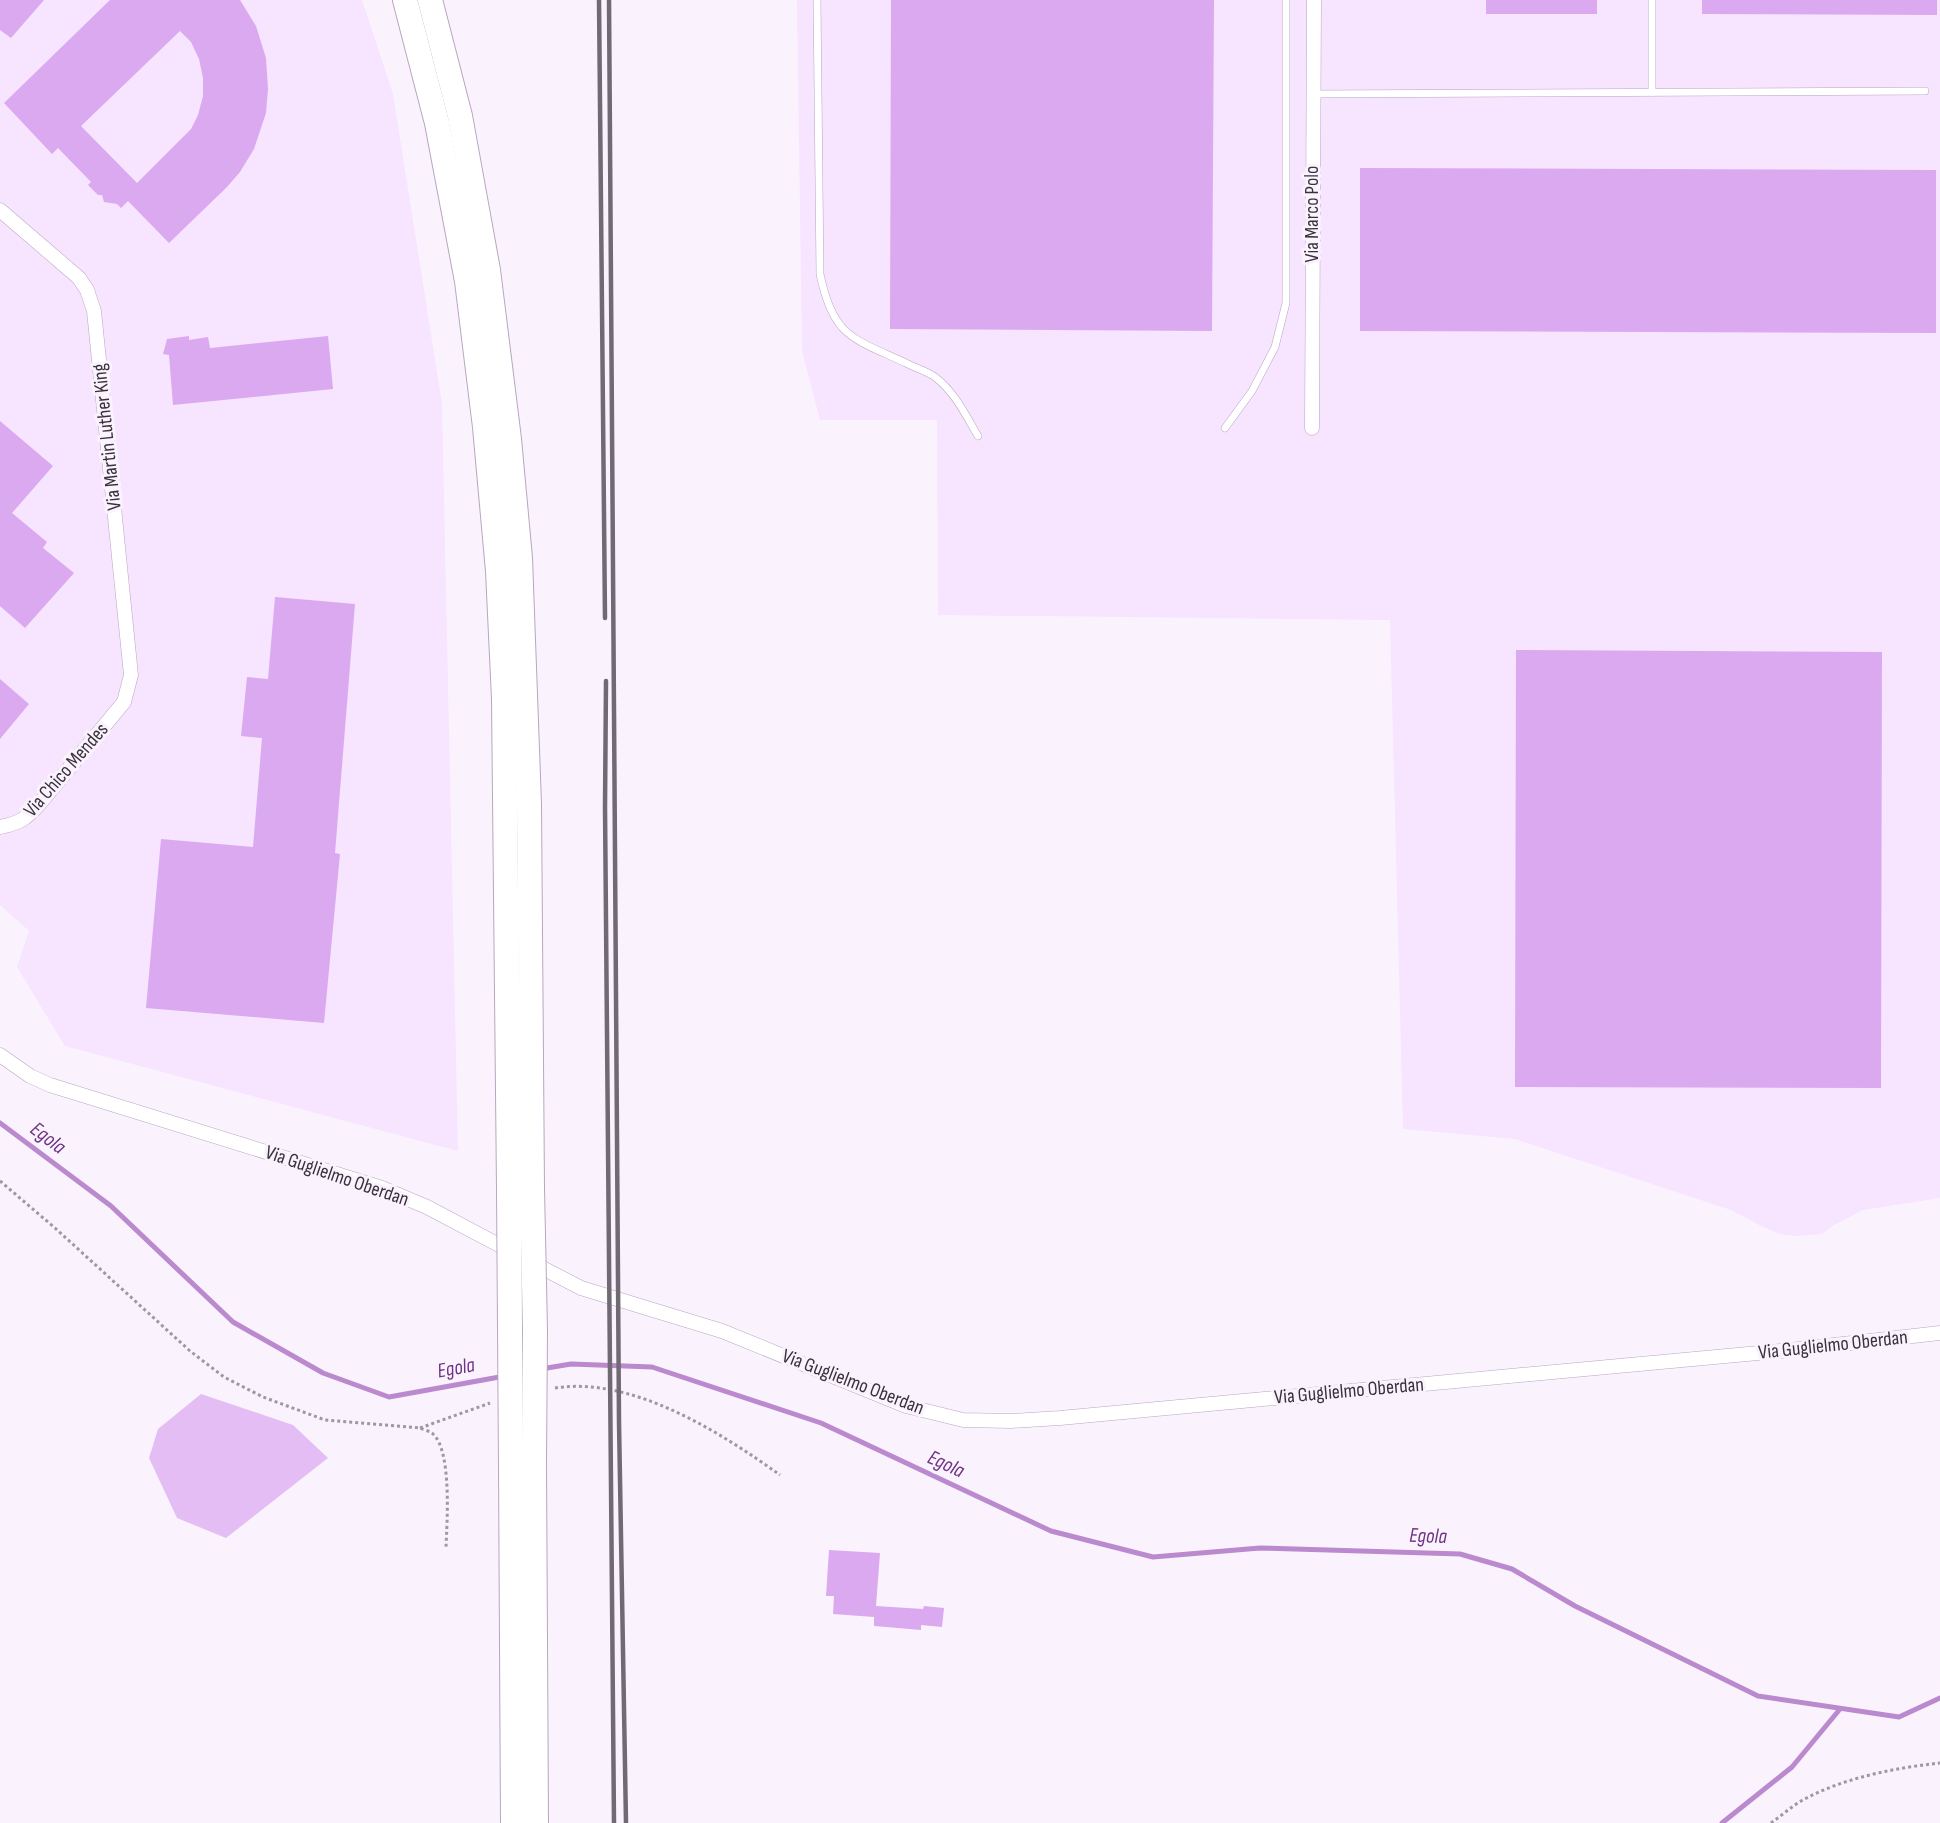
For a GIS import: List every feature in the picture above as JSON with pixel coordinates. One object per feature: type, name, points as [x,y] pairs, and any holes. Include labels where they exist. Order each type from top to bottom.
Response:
[{"type":"highway","points":[[405,0],[437,123],[467,281],[486,438],[498,571],[520,1188],[522,1464],[536,1823]]},
{"type":"highway","points":[[429,0],[460,117],[488,270],[507,417],[520,558],[529,804],[520,1188]]},
{"type":"highway","points":[[513,1823],[522,1464]]},
{"type":"street","name":"Via Marco Polo","points":[[1312,428],[1314,0]]},
{"type":"street","name":"Via Martin Luther King","points":[[0,210],[79,278],[87,290],[94,311],[131,663],[131,675],[124,702]]},
{"type":"street","name":"Via Chico Mendes","points":[[0,827],[15,824],[28,817],[124,702]]},
{"type":"street","name":"Via Guglielmo Oberdan","points":[[0,1055],[30,1076],[50,1085],[382,1188],[427,1207],[581,1288],[722,1331],[906,1406],[963,1420],[1011,1421],[1060,1418],[1940,1334]]},
{"type":"lane","points":[[817,0],[820,274],[826,300],[839,325],[852,338],[934,376],[953,395],[978,436]]},
{"type":"lane","points":[[1225,428],[1252,391],[1275,347],[1286,303],[1287,0]]},
{"type":"lane","points":[[1652,0],[1652,92]]},
{"type":"lane","points":[[1313,93],[1925,91]]},
{"type":"path","points":[[0,1181],[190,1351],[224,1377],[263,1397],[325,1420],[420,1428],[433,1433],[440,1444],[448,1493],[446,1547]]},
{"type":"path","points":[[547,1390],[558,1387],[585,1387],[628,1393],[704,1424],[780,1475]]},
{"type":"path","points":[[420,1428],[490,1402]]},
{"type":"path","points":[[1771,1823],[1801,1801],[1846,1782],[1912,1766],[1940,1763]]},
{"type":"shaded area","points":[[0,0],[362,0],[393,94],[442,404],[458,1151],[65,1046],[17,967],[29,931],[0,905]]},
{"type":"shaded area","points":[[797,0],[1940,0],[1940,1198],[1863,1210],[1832,1226],[1822,1234],[1797,1236],[1780,1234],[1731,1210],[1515,1139],[1403,1129],[1390,620],[938,615],[937,420],[820,420],[802,351]]},
{"type":"shaded area","points":[[201,1394],[293,1425],[328,1458],[226,1538],[177,1518],[149,1458],[158,1429]]},
{"type":"building","points":[[0,0],[44,0],[11,38],[0,30]]},
{"type":"building","points":[[110,0],[240,0],[256,26],[266,58],[268,89],[266,113],[254,149],[240,172],[227,187],[169,243],[128,201],[121,208],[117,204],[104,202],[102,195],[98,195],[88,185],[91,182],[58,148],[52,154],[4,103]],"holes":[[[180,31],[191,42],[199,59],[203,78],[203,96],[198,115],[191,129],[137,183],[81,126]]]},
{"type":"building","points":[[891,0],[1214,0],[1212,331],[890,329]]},
{"type":"building","points":[[1486,0],[1597,0],[1597,14],[1486,14]]},
{"type":"building","points":[[1702,0],[1937,0],[1937,15],[1702,14]]},
{"type":"building","points":[[1360,168],[1936,170],[1936,333],[1360,331]]},
{"type":"building","points":[[189,336],[189,340],[208,337],[210,348],[328,336],[333,389],[173,405],[169,355],[163,354],[167,339]]},
{"type":"building","points":[[0,421],[53,466],[12,513],[47,542],[43,548],[74,573],[25,628],[0,606]]},
{"type":"building","points":[[275,597],[355,604],[335,853],[340,854],[324,1023],[146,1008],[161,839],[253,847],[262,738],[241,736],[247,677],[268,679]]},
{"type":"building","points":[[1516,650],[1882,652],[1881,1088],[1515,1087]]},
{"type":"building","points":[[0,679],[29,704],[0,739]]},
{"type":"building","points":[[829,1550],[880,1553],[876,1606],[944,1608],[942,1627],[921,1625],[921,1630],[874,1626],[874,1617],[833,1614],[834,1596],[826,1596]]},
{"type":"waterway","name":"Egola","points":[[0,1123],[111,1206],[233,1322],[323,1373],[389,1397],[505,1376]]},
{"type":"waterway","name":"Egola","points":[[541,1369],[571,1364],[652,1367],[821,1423],[1051,1531],[1153,1557],[1260,1548],[1460,1554],[1512,1569],[1575,1606],[1758,1696],[1899,1717],[1940,1698]]},
{"type":"waterway","points":[[1722,1823],[1792,1767],[1840,1709]]},
{"type":"railway","points":[[599,0],[605,618]]},
{"type":"railway","points":[[609,0],[619,1422],[626,1823]]},
{"type":"railway","points":[[606,681],[605,807],[614,1823]]}]
